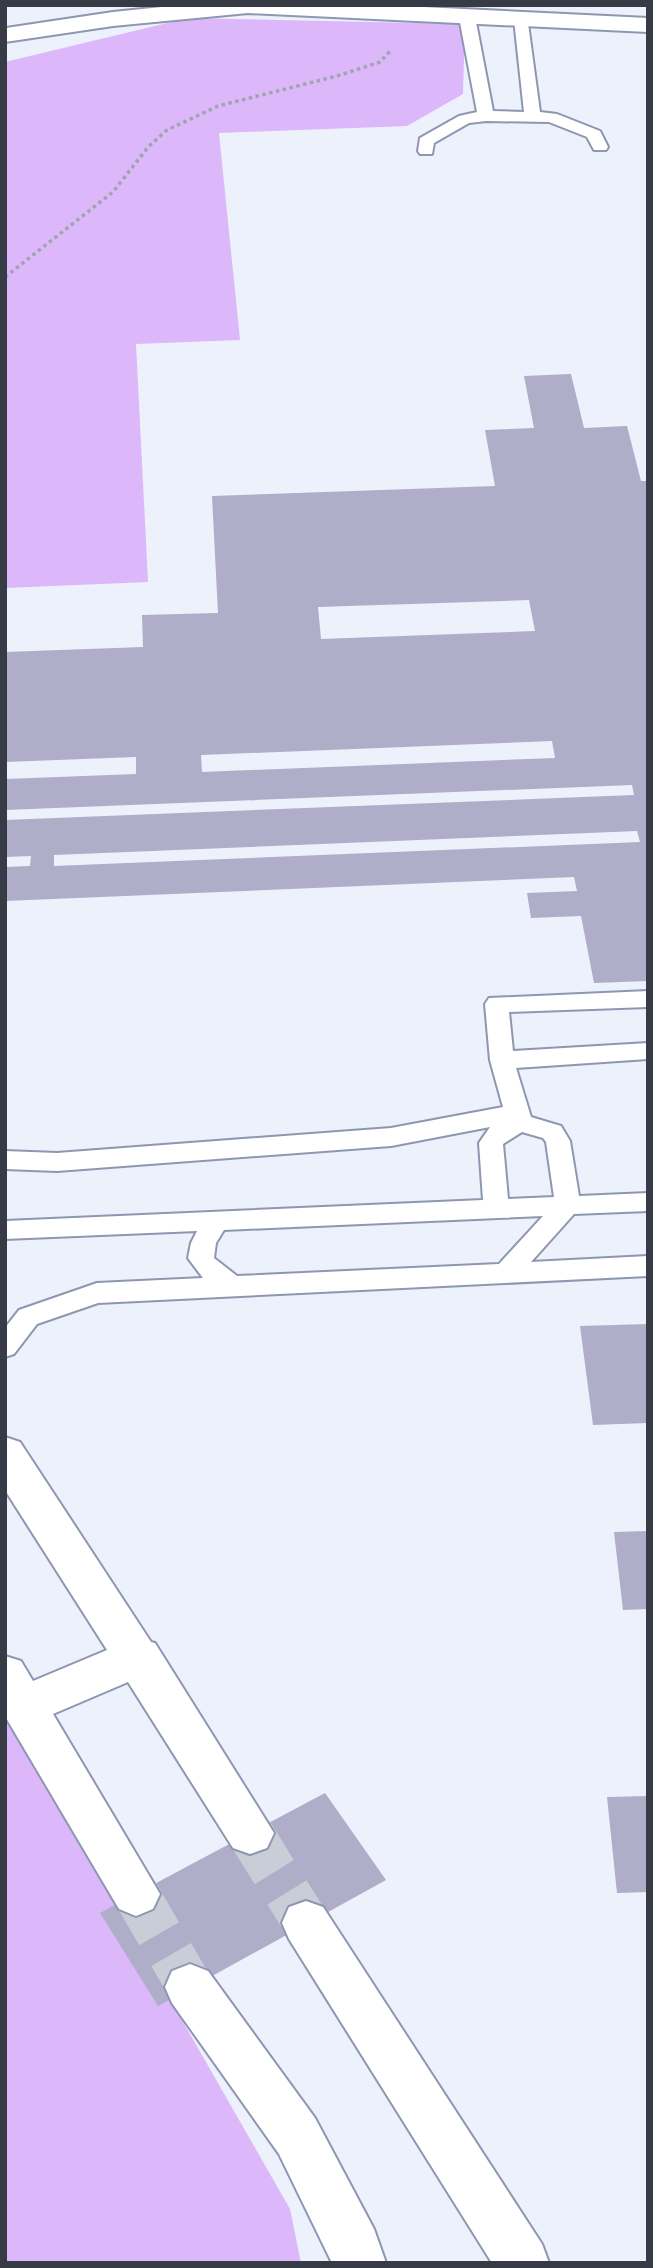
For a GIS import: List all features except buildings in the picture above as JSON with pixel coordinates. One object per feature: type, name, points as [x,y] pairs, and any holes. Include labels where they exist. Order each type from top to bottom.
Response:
[{"type":"main road","points":[[6,35],[49,16],[60,5]]},
{"type":"main road","points":[[587,5],[648,8]]},
{"type":"main road","points":[[6,35],[139,16],[248,6],[648,25]]},
{"type":"main road","points":[[5,1454],[139,1657],[250,1833]]},
{"type":"main road","points":[[136,1894],[15,1690],[139,1657]]},
{"type":"main road","points":[[306,1923],[523,2263]]},
{"type":"main road","points":[[190,1987],[297,2136],[355,2248],[359,2263]]},
{"type":"lane","points":[[467,18],[486,116]]},
{"type":"lane","points":[[522,19],[532,115]]},
{"type":"lane","points":[[426,151],[426,141],[465,119],[486,116],[551,117],[594,134],[600,147]]},
{"type":"lane","points":[[519,1118],[502,1060],[497,1004],[648,999]]},
{"type":"lane","points":[[502,1060],[648,1051]]},
{"type":"lane","points":[[496,1208],[491,1143],[519,1118]]},
{"type":"lane","points":[[5,1160],[57,1162],[391,1137],[519,1118],[552,1132],[558,1141],[568,1205]]},
{"type":"lane","points":[[5,1230],[648,1202]]},
{"type":"lane","points":[[506,1273],[568,1205]]},
{"type":"lane","points":[[217,1220],[201,1244],[200,1255],[205,1268],[232,1286]]},
{"type":"lane","points":[[5,1347],[28,1317],[97,1293],[648,1266]]},
{"type":"path","points":[[5,277],[113,192],[149,146],[167,130],[218,106],[337,76],[380,62],[398,43]]},
{"type":"shaded area","points":[[188,18],[465,24],[463,94],[407,126],[219,133],[240,340],[136,344],[148,582],[5,588],[5,62]]},
{"type":"shaded area","points":[[5,1711],[290,2209],[301,2263],[5,2263]]},
{"type":"tunnel","points":[[250,1833],[306,1923]]},
{"type":"tunnel","points":[[136,1894],[190,1987]]}]
